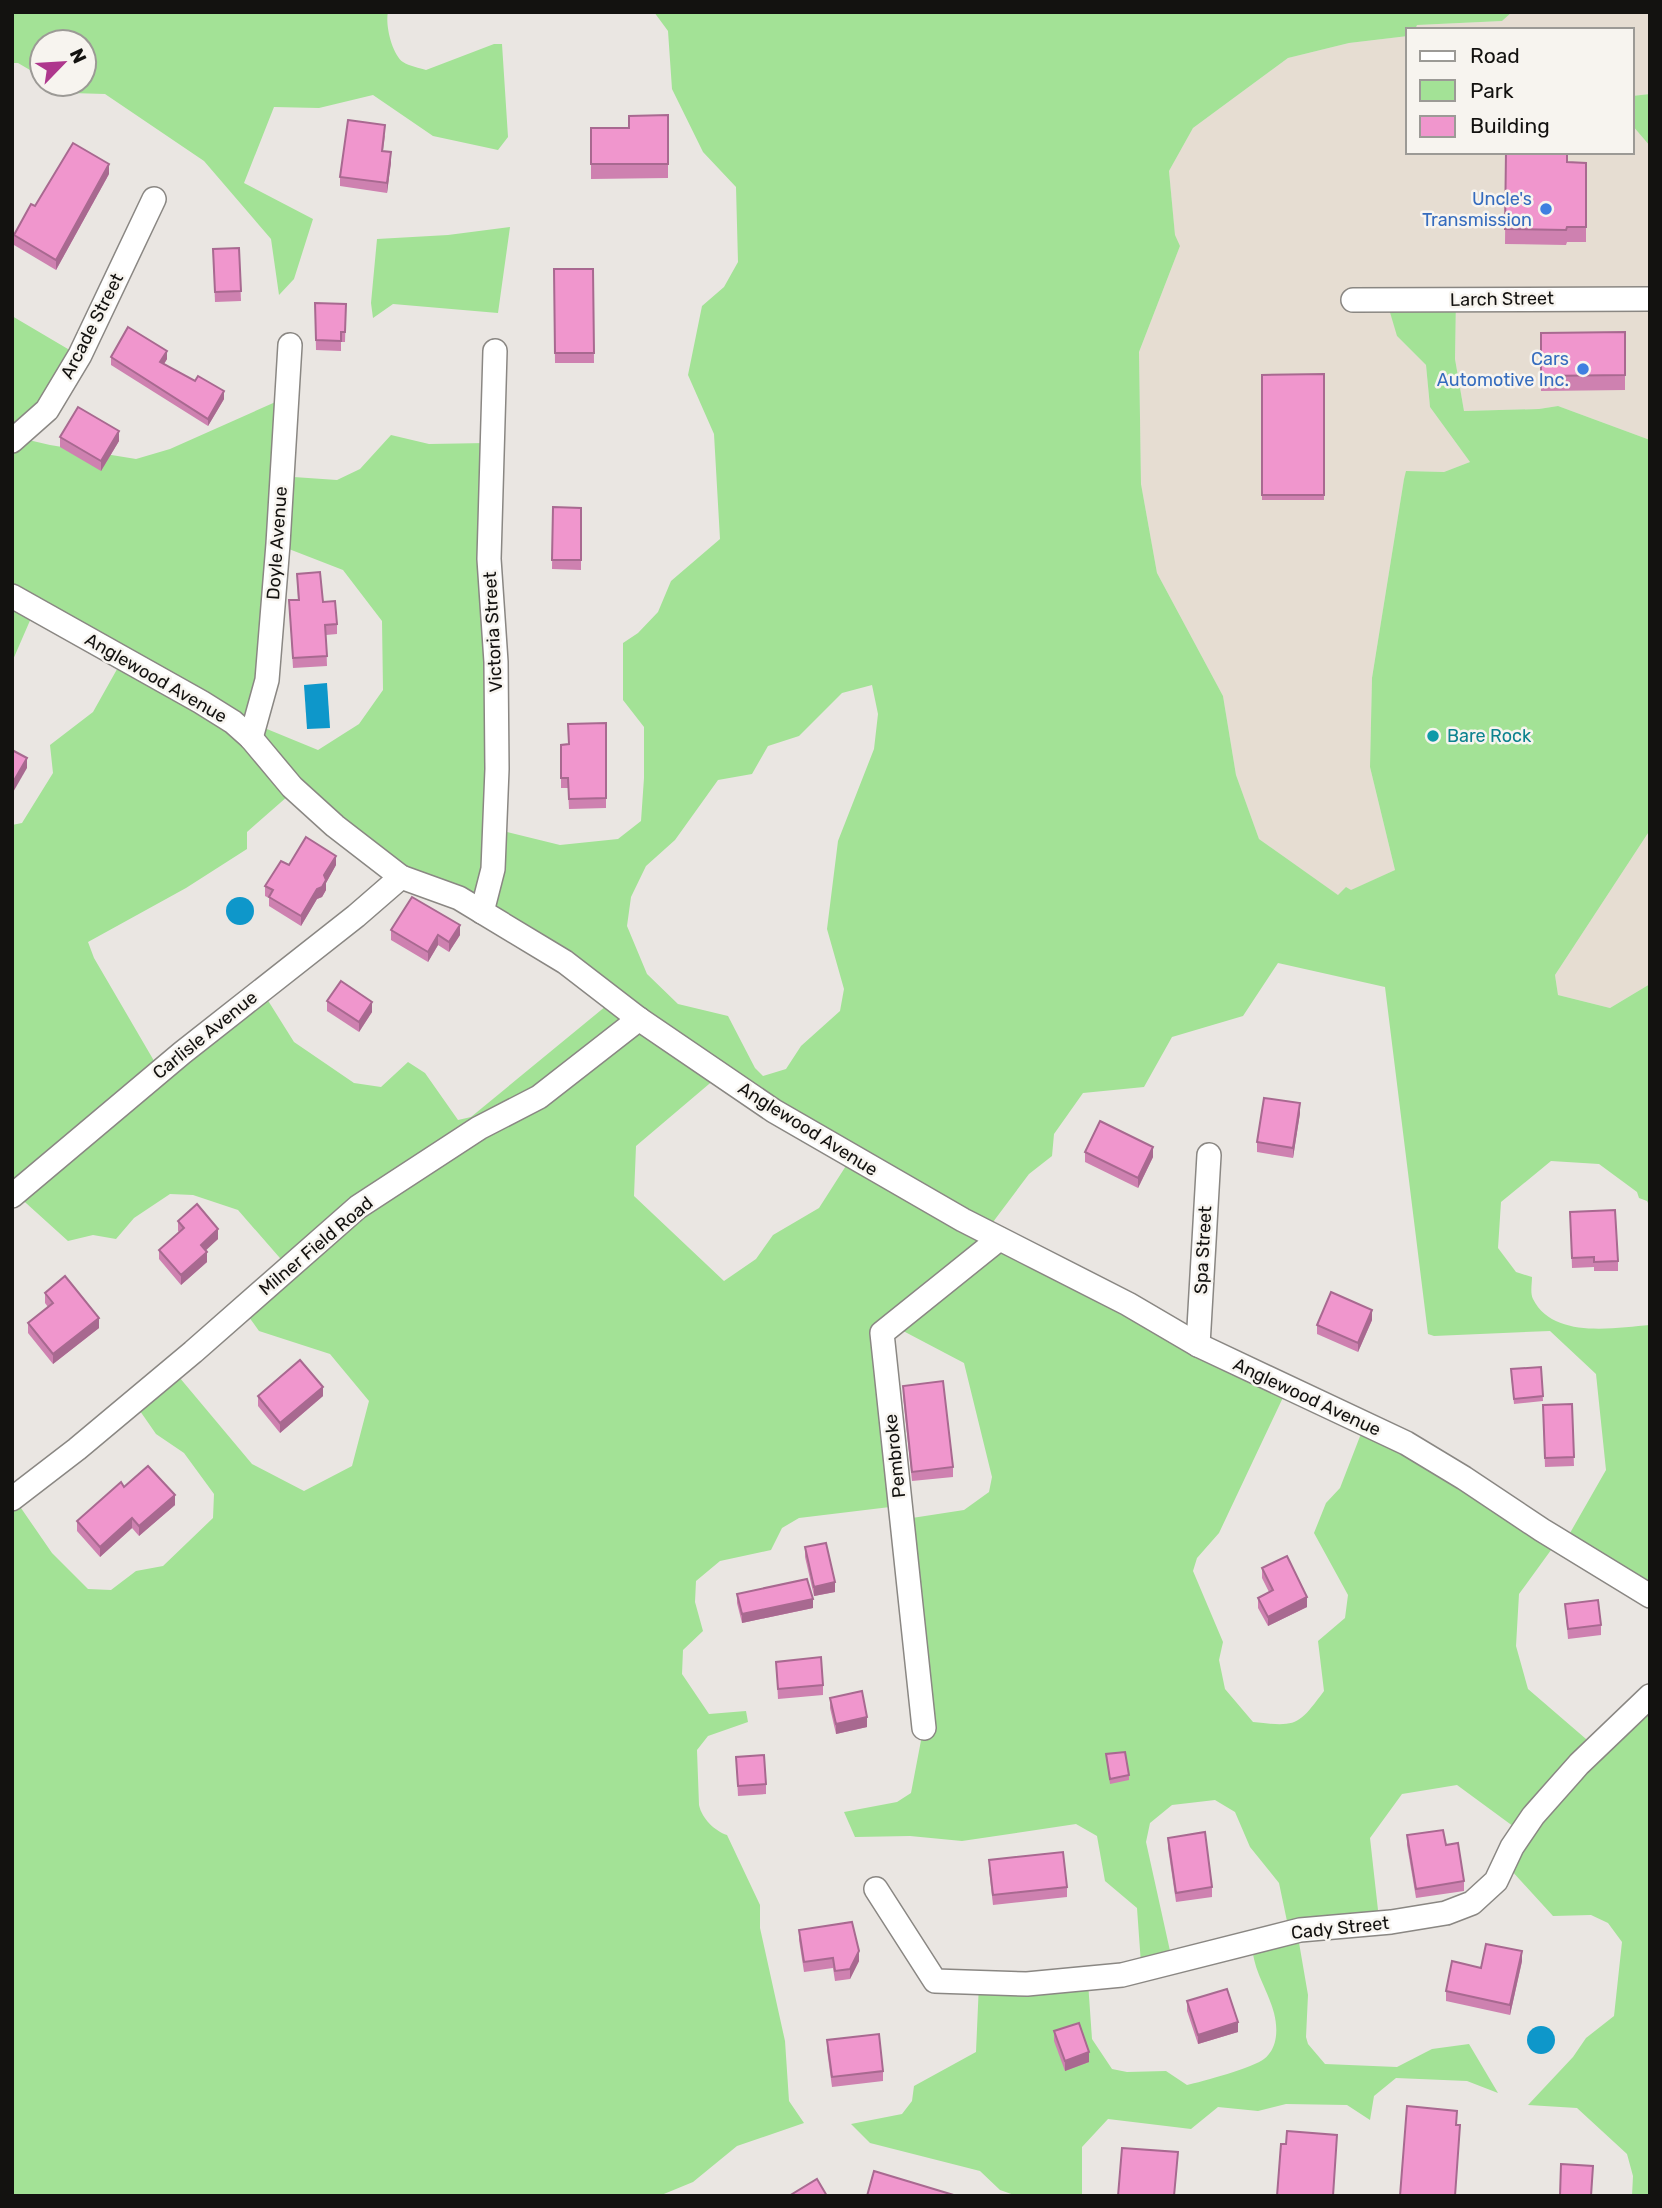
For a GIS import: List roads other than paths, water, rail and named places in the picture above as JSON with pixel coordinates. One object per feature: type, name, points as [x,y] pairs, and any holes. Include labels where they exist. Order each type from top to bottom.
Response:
[{"type":"street","name":"Arcade Street","points":[[12,441],[47,410],[80,355],[154,199]]},
{"type":"street","name":"Larch Street","points":[[1353,300],[1650,299]]},
{"type":"street","name":"Doyle Avenue","points":[[251,738],[267,680],[290,345]]},
{"type":"street","name":"Victoria Street","points":[[482,912],[493,869],[497,769],[496,662],[489,559],[495,351]]},
{"type":"street","name":"Anglewood Avenue","points":[[12,596],[233,722],[251,738],[292,787],[335,826],[401,877],[459,898],[565,962],[639,1019],[774,1111],[889,1179],[999,1239],[1128,1304],[1198,1345],[1406,1443],[1650,1596]]},
{"type":"street","name":"Carlisle Avenue","points":[[12,1196],[182,1053],[356,916],[401,877]]},
{"type":"street","name":"Milner Field Road","points":[[12,1499],[77,1449],[193,1352],[358,1207],[479,1128],[539,1097],[639,1019]]},
{"type":"street","name":"Spa Street","points":[[1198,1345],[1209,1155]]},
{"type":"street","name":"Pembroke","points":[[924,1728],[882,1333],[999,1239]]},
{"type":"street","name":"Cady Street","points":[[876,1889],[935,1981],[1027,1984],[1122,1975],[1300,1930],[1391,1922],[1446,1913],[1472,1903],[1496,1881],[1512,1847],[1532,1816],[1579,1764],[1650,1696]]},
{"type":"water","points":[[327,683],[330,728],[307,729],[304,685]]},
{"type":"water","points":[[240,897],[250,901],[254,911],[250,921],[240,925],[230,921],[226,911],[230,901]]},
{"type":"water","points":[[1541,2026],[1551,2030],[1555,2040],[1551,2050],[1541,2054],[1531,2050],[1527,2040],[1531,2030]]},
{"type":"place","name":"Uncle's Transmission","points":[[1546,209]]},
{"type":"place","name":"Cars Automotive Inc.","points":[[1583,369]]},
{"type":"place","name":"Bare Rock","points":[[1433,736]]}]
